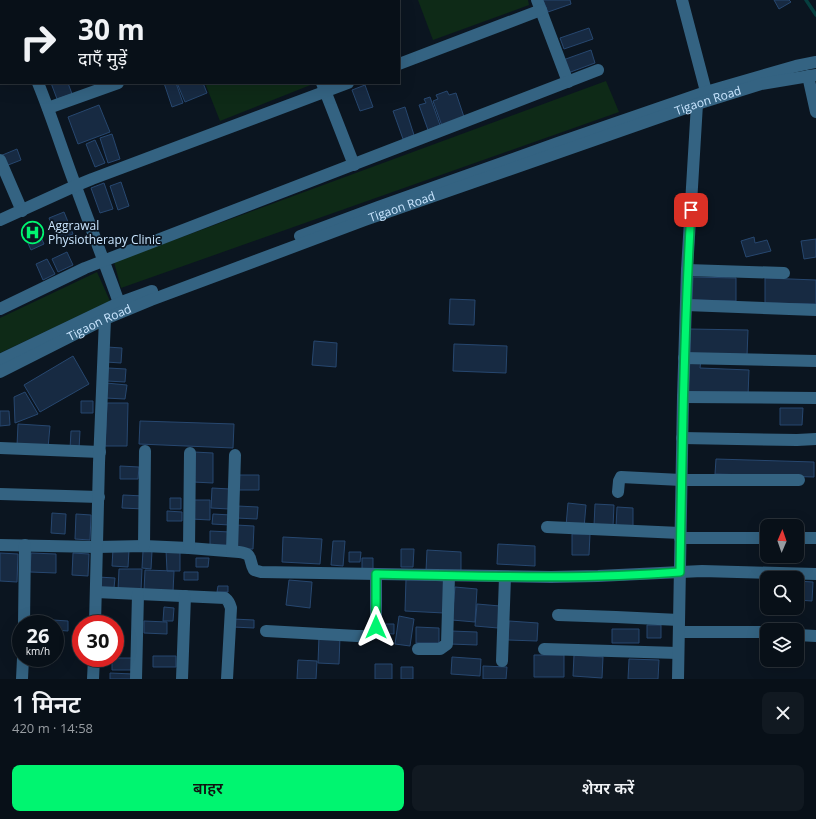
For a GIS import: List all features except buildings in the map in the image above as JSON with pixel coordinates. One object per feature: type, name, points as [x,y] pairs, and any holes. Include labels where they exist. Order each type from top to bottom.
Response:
[{"type":"street","points":[[678,679],[681,480],[687,270],[704,99],[682,0]]},
{"type":"street","points":[[400,64],[539,5],[568,82]]},
{"type":"street","points":[[704,99],[796,66],[816,62]]},
{"type":"street","points":[[0,309],[85,268],[598,70]]},
{"type":"street","points":[[812,76],[816,112]]},
{"type":"street","name":"Tigaon Road","points":[[0,372],[105,319],[121,307],[184,287],[365,220],[704,99],[761,84],[812,76]]},
{"type":"street","points":[[0,360],[121,307],[38,84]]},
{"type":"street","points":[[48,108],[115,84]]},
{"type":"street","points":[[0,220],[75,186],[323,87],[342,84]]},
{"type":"street","points":[[323,87],[354,164]]},
{"type":"street","points":[[0,160],[22,211]]},
{"type":"street","points":[[687,270],[784,273]]},
{"type":"street","points":[[686,305],[816,310]]},
{"type":"street","points":[[95,615],[105,319]]},
{"type":"street","points":[[684,358],[816,361]]},
{"type":"street","points":[[683,398],[816,398]]},
{"type":"street","points":[[682,438],[816,439]]},
{"type":"street","points":[[0,448],[100,452]]},
{"type":"street","points":[[144,546],[145,451]]},
{"type":"street","points":[[189,548],[190,453]]},
{"type":"street","points":[[232,551],[235,455]]},
{"type":"street","points":[[618,492],[621,477],[681,480],[799,480]]},
{"type":"street","points":[[0,494],[98,497]]},
{"type":"street","points":[[547,527],[680,536],[760,538]]},
{"type":"street","points":[[804,538],[816,538]]},
{"type":"street","points":[[0,545],[97,547],[144,546],[232,551],[247,553],[254,570],[261,572],[505,577],[598,576],[702,571],[816,574]]},
{"type":"street","points":[[24,615],[25,545]]},
{"type":"street","points":[[266,631],[357,636],[370,635],[374,632],[376,627],[376,574]]},
{"type":"street","points":[[418,649],[440,649],[447,644],[449,576]]},
{"type":"street","points":[[502,661],[505,577]]},
{"type":"street","points":[[96,592],[225,598],[228,600],[231,608],[227,679]]},
{"type":"street","points":[[136,679],[138,594]]},
{"type":"street","points":[[182,679],[185,596]]},
{"type":"street","points":[[558,615],[616,617],[679,626],[760,632]]},
{"type":"street","points":[[804,635],[816,636]]},
{"type":"street","points":[[544,649],[678,653]]},
{"type":"street","points":[[22,679],[23,667]]},
{"type":"street","points":[[93,679],[94,667]]},
{"type":"green space","points":[[418,0],[528,0],[529,5],[433,40]]},
{"type":"green space","points":[[606,81],[619,112],[121,288],[114,262]]},
{"type":"green space","points":[[205,84],[313,84],[220,121]]},
{"type":"green space","points":[[97,272],[110,301],[0,353],[0,318]]},
{"type":"waterway","points":[[806,0],[816,15]]},
{"type":"place","name":"Aggrawal Physiotherapy Clinic","points":[[32,233]]},
{"type":"route","points":[[376,627],[376,574],[551,577],[680,572],[683,384],[687,270],[691,210]]}]
